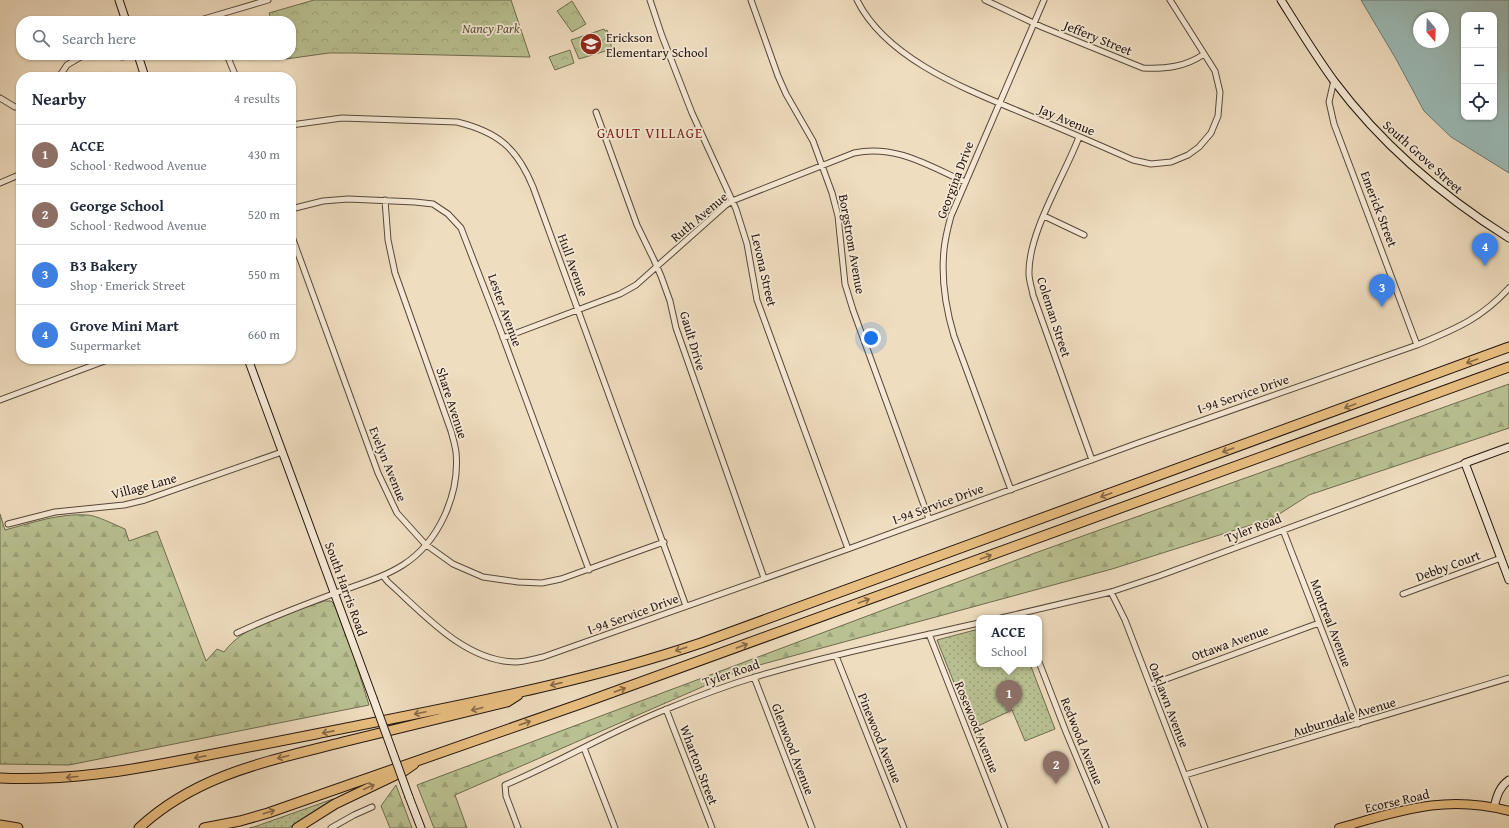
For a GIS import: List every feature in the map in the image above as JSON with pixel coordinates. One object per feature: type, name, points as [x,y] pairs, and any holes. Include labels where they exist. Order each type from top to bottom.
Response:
[{"type":"highway","points":[[0,778],[67,778],[108,774],[268,744],[526,690],[632,665],[701,643],[1509,347]]},
{"type":"highway","points":[[204,828],[240,821],[268,813],[583,703],[1509,367]]},
{"type":"highway","points":[[139,828],[167,806],[198,787],[246,767],[507,702],[526,690]]},
{"type":"highway","points":[[297,828],[336,804],[404,771],[422,758]]},
{"type":"highway","points":[[0,825],[18,828]]},
{"type":"main road","points":[[119,0],[124,16]]},
{"type":"main road","name":"South Grove Street","points":[[1281,0],[1334,80],[1375,130],[1406,162],[1466,210],[1509,238]]},
{"type":"main road","points":[[140,60],[144,72]]},
{"type":"main road","name":"South Harris Road","points":[[250,364],[421,828]]},
{"type":"main road","name":"Tyler Road","points":[[1465,463],[1509,447]]},
{"type":"main road","points":[[1465,463],[1509,580]]},
{"type":"main road","points":[[1494,807],[1499,790],[1502,785],[1509,780]]},
{"type":"main road","name":"Ecorse Road","points":[[1339,828],[1404,809],[1427,805],[1456,803],[1494,807],[1509,811]]},
{"type":"street","points":[[223,16],[268,0]]},
{"type":"street","name":"Levona Street","points":[[650,0],[662,36],[692,113],[736,209],[747,244],[757,300],[848,549]]},
{"type":"street","name":"Borgstrom Avenue","points":[[751,0],[778,76],[786,94],[813,141],[823,165],[838,216],[845,284],[928,519]]},
{"type":"street","name":"Jay Avenue","points":[[857,0],[876,30],[914,61],[963,87],[999,103],[1134,160],[1151,164],[1171,162],[1188,155],[1199,147],[1211,133],[1218,116],[1220,92],[1215,71],[1170,0]]},
{"type":"street","name":"Jeffery Street","points":[[985,0],[1143,68],[1160,69],[1182,66],[1204,54]]},
{"type":"street","name":"Georgina Drive","points":[[1011,490],[954,336],[945,299],[944,250],[951,216],[1044,0]]},
{"type":"street","points":[[62,72],[67,65],[76,60]]},
{"type":"street","points":[[230,60],[234,72]]},
{"type":"street","name":"Emerick Street","points":[[1334,80],[1329,102],[1334,124],[1417,345]]},
{"type":"street","points":[[0,98],[16,107]]},
{"type":"street","name":"Gault Drive","points":[[596,112],[637,225],[657,268],[670,301],[676,328],[707,420],[764,578]]},
{"type":"street","name":"Hull Avenue","points":[[296,124],[342,118],[457,122],[476,126],[492,134],[509,147],[524,167],[664,542],[686,606]]},
{"type":"street","name":"Coleman Street","points":[[1079,137],[1044,216],[1032,249],[1029,274],[1033,295],[1092,460]]},
{"type":"street","name":"Ruth Avenue","points":[[503,338],[620,294],[636,285],[657,268],[732,201],[854,153],[868,150],[884,150],[902,154],[965,182]]},
{"type":"street","points":[[0,183],[16,176]]},
{"type":"street","name":"Lester Avenue","points":[[296,208],[323,201],[348,199],[433,204],[448,214],[461,228],[589,570]]},
{"type":"street","name":"Share Avenue","points":[[237,633],[268,619],[383,576],[404,564],[426,544],[440,526],[451,498],[456,471],[456,452],[452,431],[395,273],[388,240],[385,200]]},
{"type":"street","points":[[1044,216],[1084,235]]},
{"type":"street","name":"Evelyn Avenue","points":[[296,248],[387,495],[397,513],[426,544],[452,564],[483,577],[518,582],[542,582],[566,578],[664,542]]},
{"type":"street","name":"I-94 Service Drive","points":[[383,576],[456,641],[483,657],[499,661],[517,662],[542,657],[572,648],[1092,460],[1417,345],[1452,330],[1480,315],[1509,288]]},
{"type":"street","points":[[0,400],[97,364]]},
{"type":"street","name":"Village Lane","points":[[8,524],[55,512],[110,506],[145,500],[282,452]]},
{"type":"street","name":"Tyler Road","points":[[1025,615],[1111,592],[1159,576],[1465,463]]},
{"type":"street","name":"Montreal Avenue","points":[[1283,530],[1358,724]]},
{"type":"street","name":"Debby Court","points":[[1403,594],[1501,558]]},
{"type":"street","name":"Oaklawn Avenue","points":[[1111,592],[1125,620],[1205,828]]},
{"type":"street","name":"Ottawa Avenue","points":[[1150,685],[1319,623]]},
{"type":"street","name":"Tyler Road","points":[[518,828],[506,796],[505,785],[666,709],[754,677],[836,656],[976,624]]},
{"type":"street","name":"Rosewood Avenue","points":[[929,634],[1006,828]]},
{"type":"street","name":"Pinewood Avenue","points":[[836,656],[904,828]]},
{"type":"street","name":"Redwood Avenue","points":[[1041,667],[1106,828]]},
{"type":"street","name":"Glenwood Avenue","points":[[754,677],[812,828]]},
{"type":"street","name":"Auburndale Avenue","points":[[1185,775],[1509,678]]},
{"type":"street","name":"Wharton Street","points":[[666,709],[712,828]]},
{"type":"street","points":[[584,748],[615,828]]},
{"type":"street","points":[[331,828],[372,807]]},
{"type":"green space","name":"Nancy Park","points":[[314,0],[511,0],[530,57],[329,53],[296,58],[296,16],[270,16],[269,13]]},
{"type":"green space","points":[[572,1],[586,24],[572,32],[557,11]]},
{"type":"green space","points":[[604,29],[605,31],[607,30],[612,49],[579,59],[571,40]]},
{"type":"green space","points":[[570,50],[574,63],[555,70],[549,57]]},
{"type":"green space","points":[[1509,384],[1509,428],[1309,495],[1273,518],[1112,569],[741,670],[455,795],[467,828],[434,828],[417,785],[1035,553]]},
{"type":"green space","points":[[0,514],[5,530],[46,519],[87,515],[106,520],[125,529],[129,541],[157,531],[206,661],[217,649],[224,652],[244,633],[256,626],[324,601],[331,601],[334,604],[355,660],[369,705],[69,765],[0,764]]},
{"type":"green space","points":[[976,630],[976,667],[1031,667],[1055,729],[1025,741],[1012,710],[978,726],[988,755],[982,753],[937,640]]},
{"type":"green space","points":[[396,785],[412,828],[390,828],[381,806]]},
{"type":"green space","points":[[333,799],[289,828],[249,828],[254,827]]},
{"type":"water","points":[[1361,0],[1509,0],[1509,173],[1451,137],[1424,111],[1396,59]]},
{"type":"place","name":"Erickson Elementary School","points":[[591,44]]},
{"type":"place","name":"Grove Mini Mart","points":[[1485,266]]},
{"type":"place","name":"B3 Bakery","points":[[1382,307]]},
{"type":"place","name":"ACCE","points":[[1009,713]]},
{"type":"place","name":"George School","points":[[1056,784]]},
{"type":"district","name":"GAULT VILLAGE","points":[[650,133]]}]
